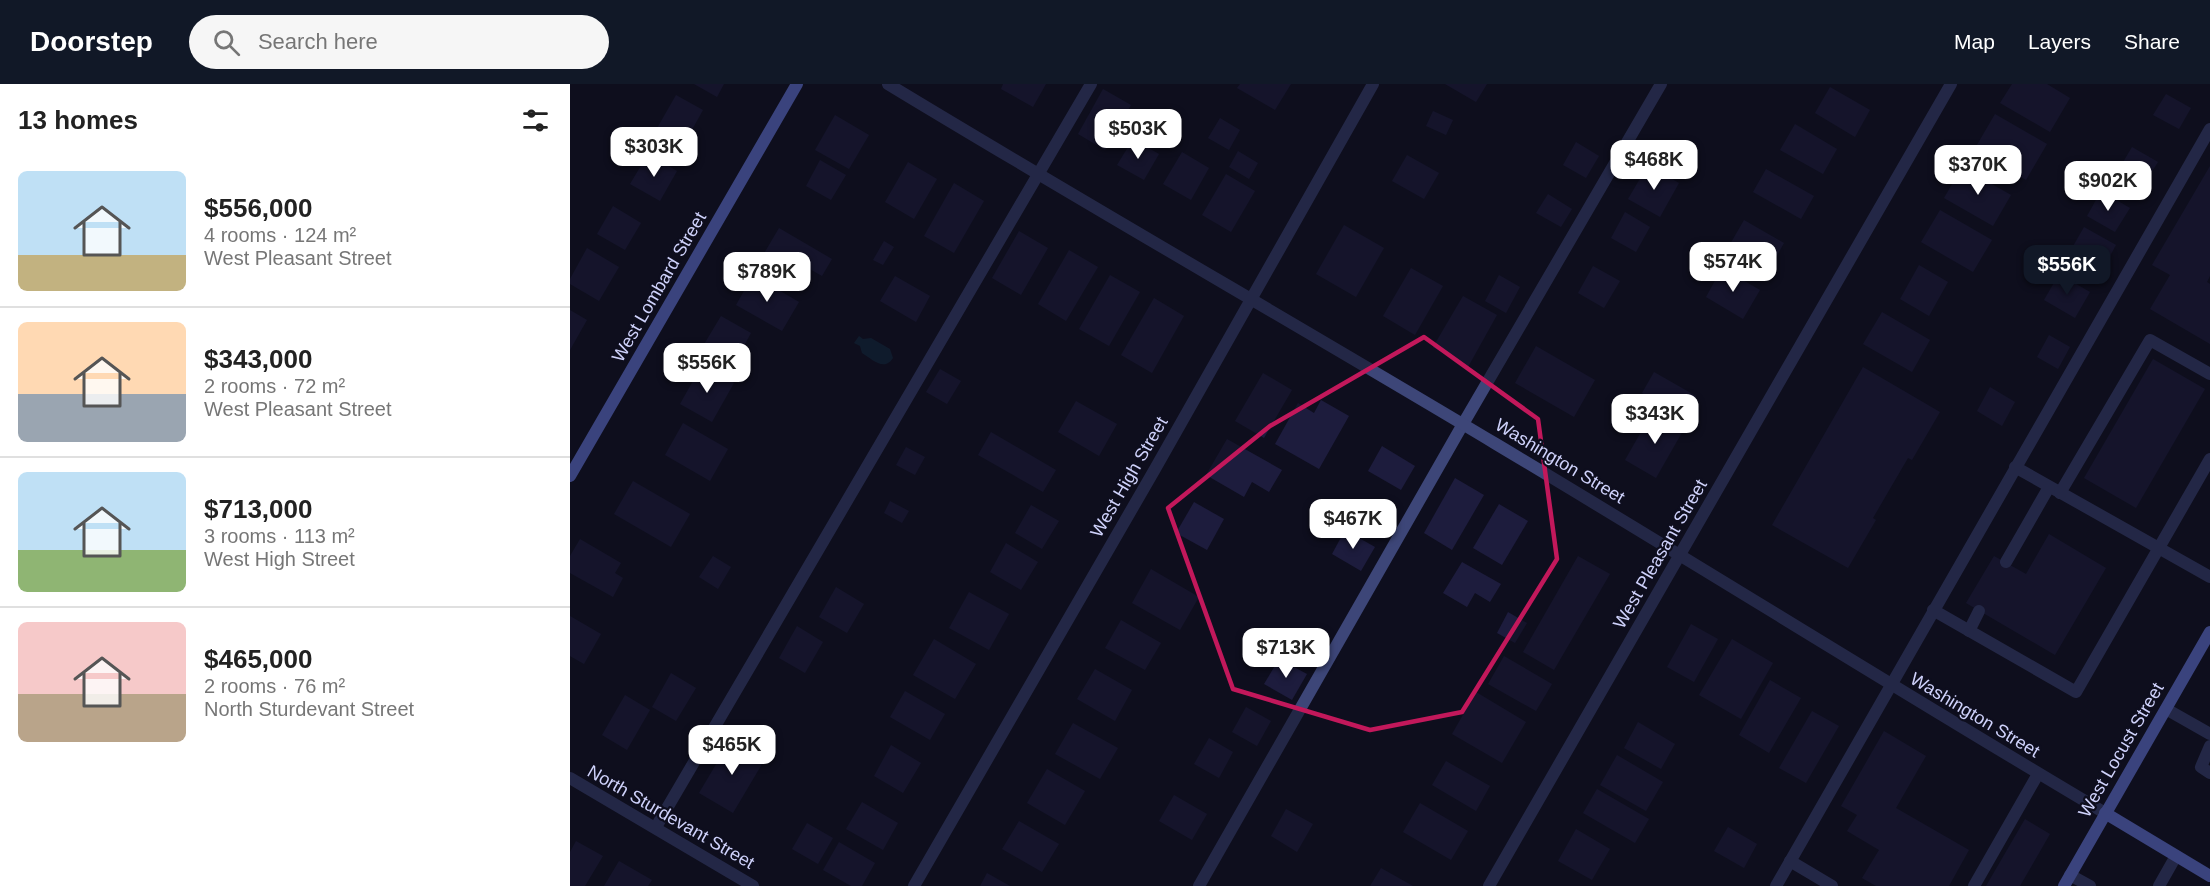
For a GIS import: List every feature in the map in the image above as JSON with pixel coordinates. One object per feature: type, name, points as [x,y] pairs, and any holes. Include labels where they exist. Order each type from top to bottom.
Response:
[{"type":"street","name":"West Lombard Street","points":[[570,476],[797,84]]},
{"type":"street","name":"Washington Street","points":[[888,84],[1037,175],[1682,555],[1889,685],[2210,876]]},
{"type":"street","points":[[656,827],[1091,84]]},
{"type":"street","name":"West High Street","points":[[914,886],[1155,469],[1373,84]]},
{"type":"street","points":[[1200,886],[1463,424],[1661,84]]},
{"type":"street","name":"West Pleasant Street","points":[[1489,886],[1682,555],[1951,84]]},
{"type":"street","points":[[1776,886],[1889,685],[2210,129]]},
{"type":"street","points":[[2006,562],[2055,490],[2150,340],[2210,374]]},
{"type":"street","points":[[1933,610],[2076,692],[2210,459]]},
{"type":"street","points":[[2015,467],[2210,577]]},
{"type":"street","points":[[1969,631],[1979,611]]},
{"type":"street","name":"West Locust Street","points":[[2064,886],[2208,638]]},
{"type":"street","points":[[2166,709],[2210,734]]},
{"type":"street","points":[[2210,746],[2200,767],[2210,773]]},
{"type":"street","points":[[1974,886],[2038,774]]},
{"type":"street","name":"North Sturdevant Street","points":[[570,778],[753,886]]},
{"type":"street","points":[[2159,886],[2176,856]]},
{"type":"street","points":[[1790,861],[1832,886]]},
{"type":"street","points":[[2070,874],[2091,886]]},
{"type":"highlighted area","points":[[1424,337],[1538,419],[1557,559],[1462,712],[1370,730],[1233,689],[1168,508],[1270,426]]},
{"type":"water","points":[[859,336],[863,339],[871,338],[890,349],[893,358],[886,364],[874,361],[862,353],[860,346],[854,343]]},
{"type":"building","points":[[694,84],[724,84],[717,97]]},
{"type":"building","points":[[1003,84],[1046,84],[1033,107],[1001,89]]},
{"type":"building","points":[[1240,84],[1291,84],[1275,110],[1237,88]]},
{"type":"building","points":[[1445,84],[1487,84],[1476,102]]},
{"type":"building","points":[[2012,84],[2047,84],[2070,98],[2050,132],[2000,103]]},
{"type":"building","points":[[1830,87],[1870,110],[1855,137],[1815,113]]},
{"type":"building","points":[[1103,89],[1131,105],[1105,150],[1078,134]]},
{"type":"building","points":[[2166,94],[2191,108],[2179,129],[2153,115]]},
{"type":"building","points":[[676,95],[703,110],[683,146],[656,130]]},
{"type":"building","points":[[1433,111],[1453,120],[1446,135],[1426,126]]},
{"type":"building","points":[[1995,114],[2047,144],[2026,180],[1974,150]]},
{"type":"building","points":[[835,115],[869,135],[849,169],[815,150]]},
{"type":"building","points":[[1220,118],[1240,130],[1229,150],[1208,138]]},
{"type":"building","points":[[1795,124],[1837,149],[1823,174],[1780,150]]},
{"type":"building","points":[[1133,139],[1159,154],[1144,180],[1117,165]]},
{"type":"building","points":[[1576,142],[1599,156],[1586,178],[1563,165]]},
{"type":"building","points":[[2132,147],[2158,162],[2144,184],[2119,169]]},
{"type":"building","points":[[1238,151],[1258,163],[1249,179],[1229,167]]},
{"type":"building","points":[[1182,152],[1209,168],[1191,200],[1163,184]]},
{"type":"building","points":[[648,154],[677,171],[660,201],[630,184]]},
{"type":"building","points":[[1407,155],[1439,173],[1424,199],[1392,181]]},
{"type":"building","points":[[820,160],[846,175],[831,200],[806,186]]},
{"type":"building","points":[[908,162],[937,179],[914,219],[885,202]]},
{"type":"building","points":[[1648,165],[1679,183],[1660,217],[1628,199]]},
{"type":"building","points":[[2210,166],[2210,276],[2207,282],[2210,284],[2210,344],[2150,309],[2170,275],[2152,265]]},
{"type":"building","points":[[1962,167],[2011,195],[1993,226],[1944,198]]},
{"type":"building","points":[[1766,169],[1814,196],[1801,219],[1753,192]]},
{"type":"building","points":[[1226,174],[1255,191],[1231,232],[1202,215]]},
{"type":"building","points":[[954,183],[984,201],[954,253],[924,236]]},
{"type":"building","points":[[2101,191],[2130,208],[2115,232],[2087,216]]},
{"type":"building","points":[[1548,194],[1572,209],[1561,227],[1536,213]]},
{"type":"building","points":[[613,206],[641,223],[625,250],[597,234]]},
{"type":"building","points":[[1940,210],[1992,240],[1973,272],[1921,242]]},
{"type":"building","points":[[1625,212],[1650,227],[1636,252],[1611,238]]},
{"type":"building","points":[[1744,220],[1784,243],[1765,277],[1725,253]]},
{"type":"building","points":[[1344,225],[1384,248],[1356,297],[1316,274]]},
{"type":"building","points":[[2084,227],[2116,245],[2100,274],[2068,255]]},
{"type":"building","points":[[779,228],[832,259],[822,276],[808,268],[799,285],[759,262]]},
{"type":"building","points":[[1019,231],[1048,248],[1021,295],[992,278]]},
{"type":"building","points":[[884,241],[894,247],[883,265],[873,260]]},
{"type":"building","points":[[587,248],[619,267],[599,301],[570,284],[570,279]]},
{"type":"building","points":[[1069,250],[1098,267],[1066,321],[1038,304]]},
{"type":"building","points":[[1919,265],[1948,282],[1929,316],[1900,299]]},
{"type":"building","points":[[1593,266],[1620,281],[1604,308],[1578,293]]},
{"type":"building","points":[[1411,268],[1443,286],[1415,335],[1383,316]]},
{"type":"building","points":[[1722,268],[1760,290],[1743,319],[1706,297]]},
{"type":"building","points":[[2059,274],[2090,292],[2075,318],[2044,300]]},
{"type":"building","points":[[753,275],[799,302],[782,331],[736,305]]},
{"type":"building","points":[[1110,275],[1140,292],[1109,346],[1079,329]]},
{"type":"building","points":[[1499,275],[1520,287],[1506,313],[1485,301]]},
{"type":"building","points":[[895,276],[930,296],[916,322],[880,301]]},
{"type":"building","points":[[1463,296],[1497,315],[1468,367],[1433,347]]},
{"type":"building","points":[[1154,298],[1184,316],[1152,373],[1121,355]]},
{"type":"building","points":[[570,310],[587,320],[570,350]]},
{"type":"building","points":[[1882,312],[1930,340],[1912,372],[1863,344]]},
{"type":"building","points":[[721,316],[751,333],[734,364],[703,346]]},
{"type":"building","points":[[2049,335],[2070,347],[2058,369],[2037,357]]},
{"type":"building","points":[[1536,346],[1595,380],[1574,417],[1515,383]]},
{"type":"building","points":[[2153,359],[2205,389],[2136,508],[2084,478]]},
{"type":"building","points":[[702,365],[734,383],[712,422],[680,404]]},
{"type":"building","points":[[1863,367],[1940,412],[1912,460],[1908,458],[1873,518],[1876,520],[1848,568],[1772,525]]},
{"type":"building","points":[[940,369],[961,381],[947,404],[926,392]]},
{"type":"building","points":[[1654,372],[1696,396],[1684,417],[1642,393]]},
{"type":"building","points":[[1263,373],[1292,390],[1264,438],[1235,421]]},
{"type":"building","points":[[1990,387],[2015,402],[2002,426],[1977,411]]},
{"type":"building","points":[[1321,400],[1349,416],[1319,469],[1275,444],[1298,403],[1314,413]]},
{"type":"building","points":[[1076,401],[1117,424],[1099,456],[1058,432]]},
{"type":"building","points":[[1653,411],[1684,429],[1656,478],[1625,460]]},
{"type":"building","points":[[683,423],[728,449],[710,481],[665,455]]},
{"type":"building","points":[[991,432],[1056,470],[1043,492],[978,455]]},
{"type":"building","points":[[1227,439],[1282,470],[1269,492],[1252,482],[1244,497],[1206,475]]},
{"type":"building","points":[[1382,446],[1415,466],[1401,490],[1368,471]]},
{"type":"building","points":[[906,447],[925,457],[915,475],[896,465]]},
{"type":"building","points":[[1455,478],[1484,495],[1452,550],[1424,533]]},
{"type":"building","points":[[633,481],[690,514],[671,547],[614,514]]},
{"type":"building","points":[[890,501],[909,511],[902,523],[884,513]]},
{"type":"building","points":[[1194,502],[1224,519],[1207,550],[1176,533]]},
{"type":"building","points":[[1499,504],[1528,521],[1502,565],[1473,548]]},
{"type":"building","points":[[1031,505],[1059,521],[1042,549],[1015,533]]},
{"type":"building","points":[[1345,530],[1375,547],[1361,571],[1332,554]]},
{"type":"building","points":[[2049,534],[2106,568],[2055,655],[1966,603],[1994,556],[2026,574]]},
{"type":"building","points":[[580,539],[621,563],[615,573],[623,578],[613,597],[570,573],[570,556]]},
{"type":"building","points":[[1006,543],[1038,562],[1021,590],[990,572]]},
{"type":"building","points":[[713,556],[731,567],[718,589],[699,577]]},
{"type":"building","points":[[1578,556],[1610,574],[1554,670],[1523,652]]},
{"type":"building","points":[[1462,562],[1501,584],[1490,602],[1475,593],[1467,607],[1443,593]]},
{"type":"building","points":[[1151,569],[1199,597],[1180,630],[1132,603]]},
{"type":"building","points":[[836,587],[864,604],[847,633],[819,617]]},
{"type":"building","points":[[969,592],[1009,614],[989,650],[949,628]]},
{"type":"building","points":[[1508,612],[1527,623],[1515,643],[1497,633]]},
{"type":"building","points":[[570,616],[601,634],[584,664],[570,656]]},
{"type":"building","points":[[1121,620],[1161,643],[1145,670],[1105,648]]},
{"type":"building","points":[[1691,624],[1718,639],[1694,682],[1667,667]]},
{"type":"building","points":[[797,626],[823,642],[805,673],[779,658]]},
{"type":"building","points":[[934,639],[976,664],[955,699],[913,675]]},
{"type":"building","points":[[1732,639],[1773,663],[1741,719],[1699,695]]},
{"type":"building","points":[[1504,656],[1552,684],[1536,711],[1488,684]]},
{"type":"building","points":[[1279,659],[1307,674],[1292,700],[1264,684]]},
{"type":"building","points":[[1095,669],[1132,690],[1115,721],[1077,699]]},
{"type":"building","points":[[671,673],[696,688],[676,721],[652,707]]},
{"type":"building","points":[[1770,680],[1801,698],[1769,753],[1739,735]]},
{"type":"building","points":[[905,691],[945,714],[930,740],[890,717]]},
{"type":"building","points":[[1476,692],[1526,722],[1502,763],[1452,734]]},
{"type":"building","points":[[625,695],[650,710],[627,750],[602,735]]},
{"type":"building","points":[[1246,707],[1271,721],[1257,746],[1232,732]]},
{"type":"building","points":[[1812,711],[1839,726],[1806,783],[1779,768]]},
{"type":"building","points":[[1638,722],[1675,744],[1661,769],[1624,748]]},
{"type":"building","points":[[1073,723],[1118,748],[1100,779],[1055,754]]},
{"type":"building","points":[[1884,731],[1926,756],[1896,808],[1969,850],[1949,886],[1876,886],[1862,878],[1879,850],[1847,831],[1857,815],[1841,806]]},
{"type":"building","points":[[1209,738],[1233,752],[1219,778],[1194,764]]},
{"type":"building","points":[[731,739],[765,759],[733,813],[699,793]]},
{"type":"building","points":[[891,745],[921,763],[903,793],[874,776]]},
{"type":"building","points":[[1617,755],[1663,782],[1646,811],[1600,785]]},
{"type":"building","points":[[1446,761],[1490,786],[1476,811],[1432,785]]},
{"type":"building","points":[[1047,769],[1085,791],[1065,825],[1027,803]]},
{"type":"building","points":[[1597,789],[1649,819],[1635,843],[1583,813]]},
{"type":"building","points":[[1174,795],[1207,814],[1192,840],[1159,821]]},
{"type":"building","points":[[862,802],[898,823],[883,850],[846,829]]},
{"type":"building","points":[[1420,803],[1468,831],[1451,860],[1403,832]]},
{"type":"building","points":[[1286,809],[1313,824],[1297,852],[1271,836]]},
{"type":"building","points":[[2025,819],[2050,834],[2020,886],[1986,886]]},
{"type":"building","points":[[1019,821],[1059,844],[1042,872],[1002,849]]},
{"type":"building","points":[[807,823],[833,838],[818,864],[792,849]]},
{"type":"building","points":[[1728,827],[1757,844],[1744,868],[1714,851]]},
{"type":"building","points":[[1576,829],[1610,849],[1592,880],[1558,861]]},
{"type":"building","points":[[576,841],[603,856],[585,886],[570,886],[570,852]]},
{"type":"building","points":[[839,842],[875,863],[862,886],[851,886],[823,870]]},
{"type":"building","points":[[619,861],[652,880],[648,886],[604,886]]},
{"type":"building","points":[[1381,868],[1413,886],[1370,886]]},
{"type":"building","points":[[987,873],[1010,886],[980,886]]}]
